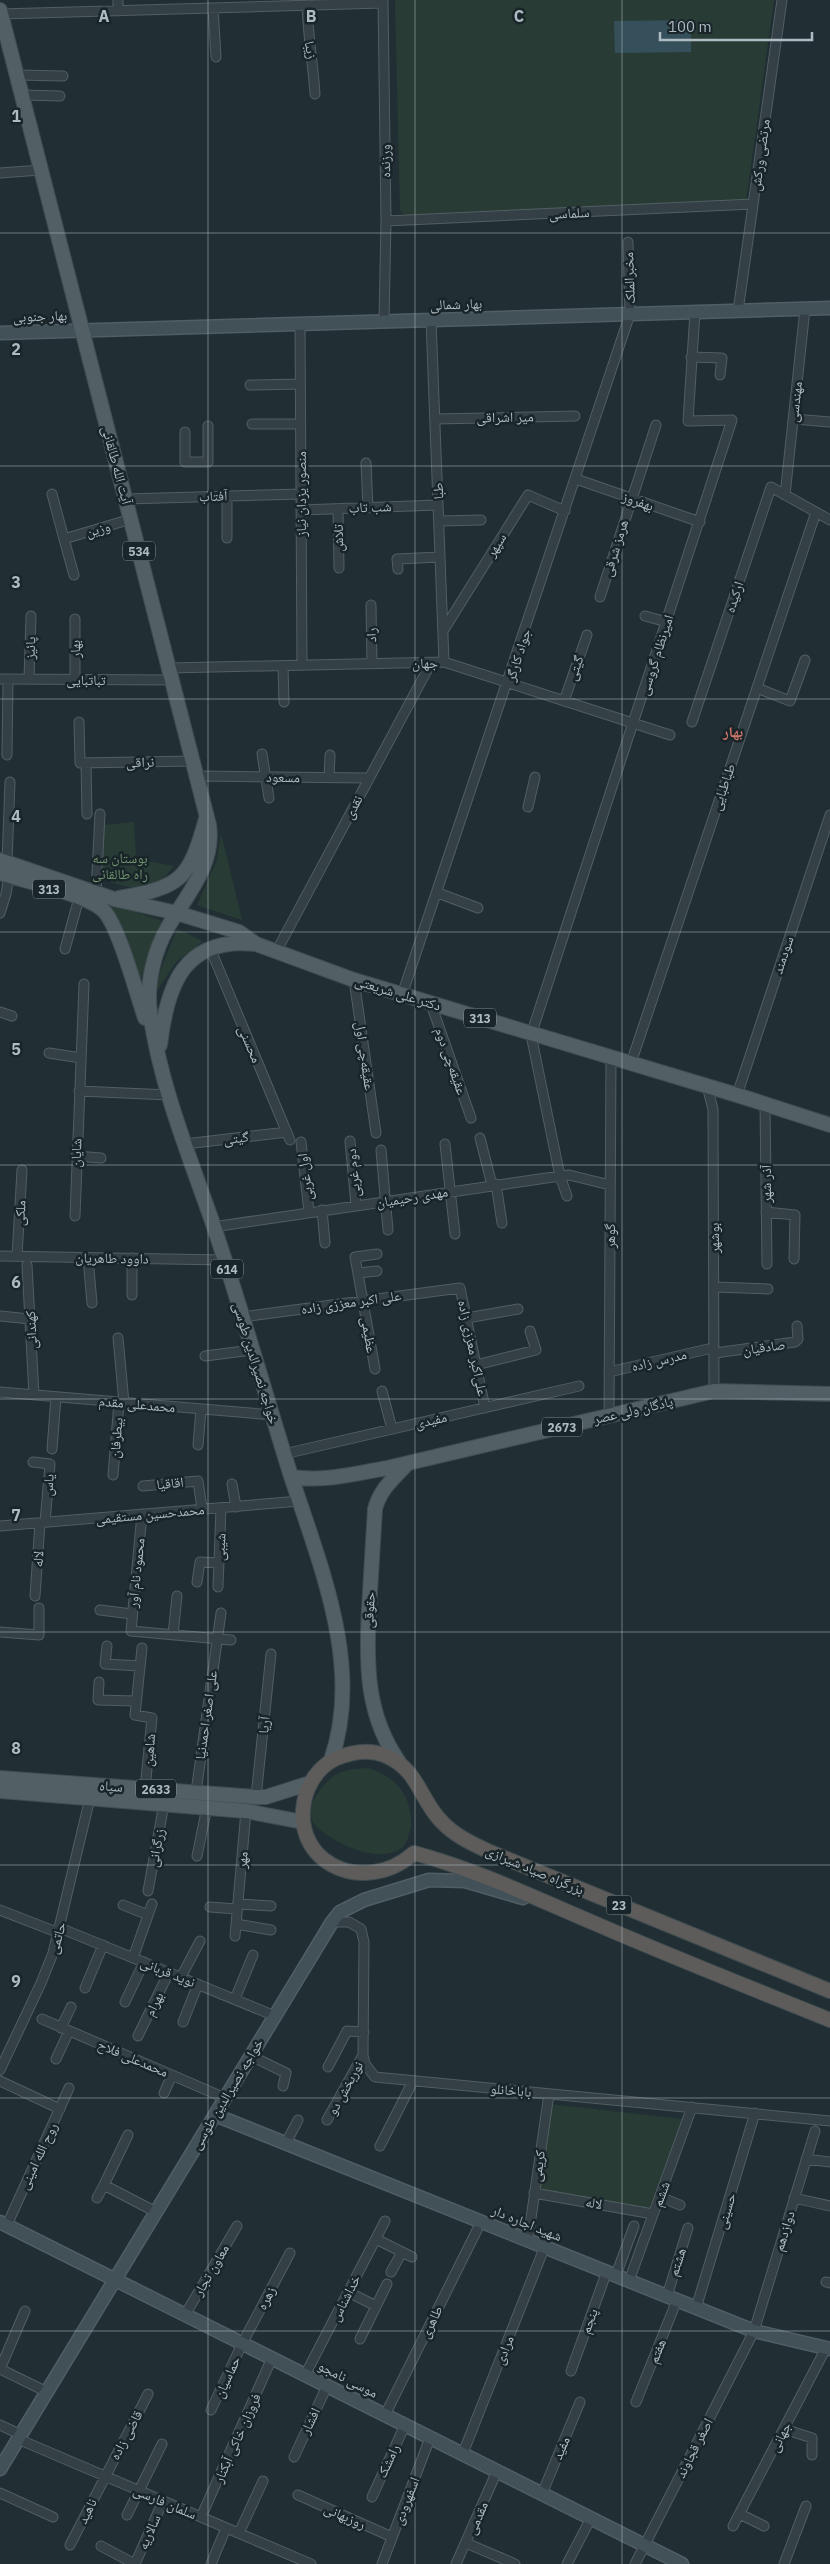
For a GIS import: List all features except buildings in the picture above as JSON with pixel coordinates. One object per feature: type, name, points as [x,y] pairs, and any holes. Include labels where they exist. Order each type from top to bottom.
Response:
[{"type":"highway","points":[[303,1822],[303,1802],[310,1783],[319,1770],[331,1760],[348,1753],[366,1751],[383,1754],[399,1762]]},
{"type":"highway","name":"بزرگراه صیاد شیرازی","points":[[399,1762],[420,1786],[432,1810],[450,1831],[490,1852],[830,1991]]},
{"type":"highway","name":"بزرگراه صیاد شیرازی","points":[[303,1822],[309,1840],[319,1854],[332,1866],[349,1872],[368,1874],[386,1870],[403,1863],[414,1853],[451,1864],[830,2020]]},
{"type":"main road","name":"آیت الله طالقانی","points":[[0,13],[207,816],[211,844],[208,860],[176,913]]},
{"type":"main road","name":"بهار شمالی","points":[[82,330],[830,308]]},
{"type":"main road","name":"بهار جنوبی","points":[[0,333],[82,330]]},
{"type":"main road","points":[[114,899],[151,892],[175,882],[190,866],[207,816]]},
{"type":"main road","name":"دکتر علی شریعتی","points":[[4,868],[96,892],[114,899],[176,913],[239,932],[256,944],[354,980],[531,1035],[737,1095],[830,1125]]},
{"type":"main road","name":"313","points":[[4,868],[96,905],[110,918],[158,1062]]},
{"type":"main road","name":"خواجه نصیرالدین طوسی","points":[[176,913],[160,943],[149,988],[150,1012],[158,1062],[214,1227],[336,1622],[343,1695],[341,1722],[331,1760]]},
{"type":"main road","points":[[158,1062],[165,1009],[181,970],[193,958],[210,948],[227,944],[256,944]]},
{"type":"main road","name":"پادگان ولی عصر","points":[[291,1477],[311,1480],[332,1479],[409,1463],[714,1390],[830,1394]]},
{"type":"main road","name":"حقوقی","points":[[399,1762],[389,1748],[376,1717],[370,1694],[366,1662],[375,1509],[378,1498],[385,1487],[409,1463]]},
{"type":"main road","name":"سپاه","points":[[0,1778],[256,1797],[266,1797],[310,1783]]},
{"type":"main road","name":"سپاه","points":[[0,1791],[246,1811],[303,1822]]},
{"type":"main road","name":"خواجه نصیرالدین طوسی","points":[[0,2469],[16,2436],[46,2392],[332,1922],[340,1912],[364,1900],[430,1880],[465,1881],[554,1906]]},
{"type":"main road","name":"شهید اجاره دار","points":[[215,2115],[754,2331],[829,2348]]},
{"type":"main road","name":"موسی نامجو","points":[[2,2223],[682,2564]]},
{"type":"street","points":[[118,0],[118,11]]},
{"type":"street","name":"مرتضی ورکش","points":[[738,311],[782,0]]},
{"type":"street","points":[[0,13],[213,8],[246,4],[307,5],[383,2]]},
{"type":"street","name":"ورزنده","points":[[383,2],[386,221],[384,321]]},
{"type":"street","name":"زیبا","points":[[307,5],[309,48],[313,61],[315,94]]},
{"type":"street","points":[[213,8],[216,57]]},
{"type":"street","points":[[17,75],[63,76]]},
{"type":"street","points":[[22,95],[60,96]]},
{"type":"street","points":[[0,174],[41,170]]},
{"type":"street","name":"سلماسی","points":[[386,221],[753,204]]},
{"type":"street","name":"مخبرالملک","points":[[628,242],[630,314]]},
{"type":"street","name":"مهندسی","points":[[785,495],[805,309]]},
{"type":"street","name":"امیرنظام گروسی","points":[[531,1035],[732,420],[688,421],[695,312]]},
{"type":"street","name":"جواد کارگر","points":[[402,995],[508,684],[630,314]]},
{"type":"street","name":"طبا","points":[[431,320],[444,662]]},
{"type":"street","name":"منصور یزدان نیاز","points":[[300,324],[302,665]]},
{"type":"street","points":[[691,357],[722,358],[720,375]]},
{"type":"street","points":[[250,385],[300,384]]},
{"type":"street","name":"میر اشراقی","points":[[435,419],[575,416]]},
{"type":"street","points":[[794,419],[830,422]]},
{"type":"street","points":[[252,424],[300,424]]},
{"type":"street","name":"هرمز شرقی","points":[[600,597],[630,499],[656,425]]},
{"type":"street","points":[[184,432],[185,462],[208,462],[208,426]]},
{"type":"street","points":[[366,463],[368,508]]},
{"type":"street","name":"بهفروز","points":[[576,479],[700,522]]},
{"type":"street","name":"ارکیده","points":[[692,722],[771,487],[785,495]]},
{"type":"street","points":[[52,494],[74,575]]},
{"type":"street","name":"آفتاب","points":[[126,499],[301,494]]},
{"type":"street","name":"سپهر","points":[[443,631],[528,495],[565,511]]},
{"type":"street","points":[[785,495],[830,520]]},
{"type":"street","points":[[227,496],[227,538]]},
{"type":"street","name":"شب تاب","points":[[301,510],[438,505]]},
{"type":"street","name":"تلاش","points":[[338,508],[339,568]]},
{"type":"street","name":"طباطبایی","points":[[631,1063],[816,512]]},
{"type":"street","name":"وزین","points":[[64,539],[131,519]]},
{"type":"street","points":[[439,521],[481,520]]},
{"type":"street","points":[[398,568],[397,558],[440,556]]},
{"type":"street","name":"راد","points":[[370,605],[372,664]]},
{"type":"street","name":"پائیز","points":[[29,679],[31,616]]},
{"type":"street","points":[[645,616],[667,622]]},
{"type":"street","name":"بهار","points":[[75,619],[75,680]]},
{"type":"street","name":"گیتی","points":[[564,702],[587,635]]},
{"type":"street","points":[[757,688],[790,701],[805,660]]},
{"type":"street","name":"جهان","points":[[171,674],[302,665],[444,662],[564,702],[670,734]]},
{"type":"street","name":"نقدی","points":[[276,952],[430,663]]},
{"type":"street","points":[[283,666],[284,702]]},
{"type":"street","name":"تباتبایی","points":[[4,679],[75,680],[171,674]]},
{"type":"street","points":[[4,679],[7,755]]},
{"type":"street","points":[[79,722],[80,763],[86,763],[87,814]]},
{"type":"street","points":[[262,754],[269,798]]},
{"type":"street","points":[[330,755],[330,778]]},
{"type":"street","name":"نراقی","points":[[86,763],[194,761]]},
{"type":"street","name":"مسعود","points":[[198,776],[368,778]]},
{"type":"street","points":[[528,807],[536,777]]},
{"type":"street","points":[[0,913],[6,894],[4,868],[10,782]]},
{"type":"street","points":[[96,892],[100,814]]},
{"type":"street","name":"سودمند","points":[[737,1095],[830,815]]},
{"type":"street","points":[[438,893],[478,908]]},
{"type":"street","points":[[65,949],[79,898]]},
{"type":"street","name":"محسنی","points":[[210,948],[289,1136]]},
{"type":"street","name":"عقیقه‌چی اول","points":[[354,980],[376,1133]]},
{"type":"street","name":"شایان","points":[[75,1216],[84,984]]},
{"type":"street","name":"عقیقه‌چی دوم","points":[[432,1004],[471,1118]]},
{"type":"street","points":[[0,1012],[12,1016]]},
{"type":"street","points":[[531,1035],[560,1176],[567,1196]]},
{"type":"street","points":[[49,1053],[81,1058]]},
{"type":"street","name":"گوهر","points":[[609,1416],[611,1057]]},
{"type":"street","name":"بوشهر","points":[[707,1086],[712,1109],[714,1287],[712,1350],[714,1390]]},
{"type":"street","points":[[79,1091],[169,1095]]},
{"type":"street","name":"آذر شهر","points":[[765,1104],[767,1264]]},
{"type":"street","name":"گیتی","points":[[185,1144],[289,1136]]},
{"type":"street","points":[[480,1138],[494,1184],[502,1223]]},
{"type":"street","name":"دوم غربی","points":[[350,1141],[356,1205]]},
{"type":"street","name":"اول غربی","points":[[301,1142],[309,1212]]},
{"type":"street","points":[[446,1144],[449,1191],[455,1234]]},
{"type":"street","points":[[381,1150],[388,1230]]},
{"type":"street","points":[[76,1156],[101,1158]]},
{"type":"street","name":"ملکی","points":[[18,1256],[22,1170]]},
{"type":"street","name":"مهدی رحیمیان","points":[[214,1227],[494,1184],[560,1176],[610,1185]]},
{"type":"street","points":[[322,1210],[326,1243]]},
{"type":"street","points":[[766,1212],[795,1216],[794,1260]]},
{"type":"street","points":[[377,1254],[355,1257],[358,1274],[377,1271]]},
{"type":"street","name":"داوود طاهریان","points":[[0,1256],[224,1260]]},
{"type":"street","points":[[88,1258],[92,1303]]},
{"type":"street","points":[[132,1258],[132,1295]]},
{"type":"street","name":"کهندانی","points":[[27,1265],[34,1395]]},
{"type":"street","name":"عظیمی","points":[[358,1274],[364,1300],[374,1369]]},
{"type":"street","points":[[714,1287],[768,1289]]},
{"type":"street","name":"علی اکبر معززی زاده","points":[[242,1316],[460,1288]]},
{"type":"street","name":"علی‌اکبر معززی زاده","points":[[460,1288],[485,1408]]},
{"type":"street","points":[[467,1318],[518,1309]]},
{"type":"street","points":[[0,1316],[30,1319]]},
{"type":"street","name":"صادقیان","points":[[712,1350],[795,1342],[798,1339],[797,1326]]},
{"type":"street","points":[[476,1365],[536,1350],[530,1331]]},
{"type":"street","name":"بیطرفان","points":[[113,1475],[121,1402],[118,1338]]},
{"type":"street","points":[[205,1356],[252,1350]]},
{"type":"street","name":"مدرس زاده","points":[[609,1372],[712,1350]]},
{"type":"street","name":"مفیدی","points":[[284,1454],[578,1386]]},
{"type":"street","points":[[382,1391],[392,1429]]},
{"type":"street","name":"محمدعلی مقدم","points":[[0,1392],[273,1415]]},
{"type":"street","points":[[52,1449],[56,1397]]},
{"type":"street","points":[[198,1445],[201,1409]]},
{"type":"street","name":"یاس","points":[[33,1462],[50,1464],[43,1523]]},
{"type":"street","name":"اقاقیا","points":[[143,1486],[198,1481],[202,1509]]},
{"type":"street","points":[[232,1484],[236,1507]]},
{"type":"street","name":"محمدحسین مستقیمی","points":[[0,1526],[300,1501]]},
{"type":"street","name":"شیبی","points":[[218,1587],[221,1508]]},
{"type":"street","name":"محمود نام آور","points":[[142,1514],[131,1631],[174,1635]]},
{"type":"street","name":"لاله","points":[[36,1596],[43,1523]]},
{"type":"street","points":[[197,1582],[200,1562],[219,1563]]},
{"type":"street","points":[[177,1596],[174,1635],[231,1640]]},
{"type":"street","points":[[0,1632],[39,1635],[39,1608]]},
{"type":"street","points":[[100,1610],[132,1614]]},
{"type":"street","name":"علی اصغر احمدنیا","points":[[196,1792],[221,1613]]},
{"type":"street","points":[[107,1646],[105,1664],[140,1666]]},
{"type":"street","points":[[99,1682],[98,1700],[136,1701],[142,1648]]},
{"type":"street","name":"آریا","points":[[256,1797],[271,1654]]},
{"type":"street","name":"شاهین","points":[[136,1701],[135,1715],[152,1718],[145,1789]]},
{"type":"street","name":"حاتمی","points":[[0,2070],[42,1983],[59,1930],[90,1798]]},
{"type":"street","name":"زرگرانی","points":[[148,1891],[164,1804]]},
{"type":"street","points":[[197,1856],[206,1807]]},
{"type":"street","name":"مهر","points":[[235,1936],[246,1811]]},
{"type":"street","points":[[133,1958],[152,1904]]},
{"type":"street","points":[[123,1905],[148,1915]]},
{"type":"street","points":[[210,1907],[271,1906]]},
{"type":"street","name":"نوید قربانی","points":[[0,1910],[103,1945],[275,2016]]},
{"type":"street","points":[[332,1922],[349,1922],[361,1929],[364,1942],[363,2055]]},
{"type":"street","points":[[236,1924],[271,1930]]},
{"type":"street","points":[[181,1977],[200,1941]]},
{"type":"street","points":[[85,1988],[103,1945]]},
{"type":"street","points":[[235,1999],[253,1955]]},
{"type":"street","points":[[125,2002],[144,1962]]},
{"type":"street","name":"بهرام","points":[[138,2036],[169,1972]]},
{"type":"street","points":[[183,2022],[198,1984]]},
{"type":"street","points":[[56,2059],[71,2007]]},
{"type":"street","name":"محمدعلی فلاح","points":[[42,2019],[225,2098]]},
{"type":"street","points":[[328,2067],[347,2031],[364,2032]]},
{"type":"street","name":"باباخانلو","points":[[363,2055],[365,2064],[375,2077],[830,2121]]},
{"type":"street","name":"نوربخش دو","points":[[327,2120],[363,2055]]},
{"type":"street","points":[[250,2056],[286,2073],[283,2086]]},
{"type":"street","points":[[164,2093],[172,2075]]},
{"type":"street","points":[[0,2081],[60,2109]]},
{"type":"street","points":[[380,2146],[414,2081]]},
{"type":"street","name":"روح الله امینی","points":[[2,2223],[69,2088]]},
{"type":"street","name":"کریمی","points":[[528,2239],[549,2094]]},
{"type":"street","name":"ششم","points":[[630,2281],[692,2107]]},
{"type":"street","name":"حسینی","points":[[696,2308],[755,2113]]},
{"type":"street","points":[[286,2143],[298,2120]]},
{"type":"street","name":"دوازدهم","points":[[754,2331],[815,2131]]},
{"type":"street","points":[[97,2198],[128,2135]]},
{"type":"street","points":[[806,2158],[830,2162]]},
{"type":"street","points":[[104,2185],[156,2212]]},
{"type":"street","name":"لاله","points":[[534,2193],[654,2214]]},
{"type":"street","points":[[660,2197],[680,2205]]},
{"type":"street","points":[[794,2198],[830,2206]]},
{"type":"street","name":"خداشناس","points":[[305,2375],[385,2221]]},
{"type":"street","name":"معاون تجار","points":[[186,2315],[237,2226]]},
{"type":"street","name":"پنجم","points":[[571,2371],[634,2226]]},
{"type":"street","name":"هشتم","points":[[672,2298],[688,2228]]},
{"type":"street","name":"طاهری","points":[[385,2415],[477,2230]]},
{"type":"street","points":[[376,2239],[412,2257]]},
{"type":"street","name":"مرادی","points":[[463,2453],[545,2246]]},
{"type":"street","points":[[391,2272],[402,2252]]},
{"type":"street","name":"زهره","points":[[242,2344],[290,2253]]},
{"type":"street","points":[[360,2339],[387,2284]]},
{"type":"street","points":[[348,2292],[376,2306]]},
{"type":"street","name":"هفتم","points":[[636,2402],[672,2298]]},
{"type":"street","points":[[25,2311],[0,2369],[46,2392]]},
{"type":"street","name":"اصغر قجاوند","points":[[635,2564],[754,2331]]},
{"type":"street","name":"حماسیان","points":[[211,2410],[242,2344]]},
{"type":"street","name":"جهانی","points":[[733,2526],[829,2348]]},
{"type":"street","name":"فروزان خاکی آبکنار","points":[[201,2517],[272,2358]]},
{"type":"street","name":"افشار","points":[[294,2457],[327,2386]]},
{"type":"street","name":"قاضی زاده","points":[[105,2476],[148,2394]]},
{"type":"street","name":"مفید","points":[[542,2494],[580,2402]]},
{"type":"street","name":"سلمان فارسی","points":[[0,2425],[16,2436],[238,2533],[291,2560],[312,2564]]},
{"type":"street","name":"رامشک","points":[[372,2497],[405,2425]]},
{"type":"street","points":[[784,2429],[812,2438],[812,2455]]},
{"type":"street","name":"اسفهرودی","points":[[382,2564],[430,2438]]},
{"type":"street","points":[[127,2515],[162,2444]]},
{"type":"street","name":"مقدمی","points":[[456,2564],[497,2471]]},
{"type":"street","name":"ناهید","points":[[70,2545],[105,2476]]},
{"type":"street","points":[[238,2533],[263,2481]]},
{"type":"street","points":[[0,2493],[53,2517]]},
{"type":"street","name":"روزبهانی","points":[[298,2495],[392,2537]]},
{"type":"street","name":"سالاریه","points":[[135,2564],[163,2501]]},
{"type":"street","points":[[784,2564],[806,2506]]},
{"type":"street","points":[[740,2514],[764,2526]]},
{"type":"street","points":[[567,2564],[591,2518]]},
{"type":"street","points":[[211,2564],[226,2528]]},
{"type":"street","points":[[466,2543],[515,2564]]},
{"type":"street","points":[[101,2546],[135,2564]]},
{"type":"green space","points":[[395,0],[774,0],[746,201],[405,216],[400,210]]},
{"type":"green space","name":"بوستان سه راه طالقانی","points":[[134,822],[136,859],[174,866],[158,882],[141,888],[101,879],[104,825]]},
{"type":"green space","points":[[221,833],[242,920],[197,905],[217,860]]},
{"type":"green space","points":[[109,903],[162,921],[139,984]]},
{"type":"green space","points":[[177,929],[203,941],[177,961],[156,992],[160,971]]},
{"type":"green space","points":[[368,1768],[387,1776],[394,1782],[405,1796],[409,1805],[411,1826],[406,1843],[403,1847],[393,1852],[382,1854],[357,1850],[324,1833],[312,1820],[312,1806],[315,1799],[330,1779],[343,1772]]},
{"type":"green space","points":[[550,2104],[682,2119],[649,2209],[538,2189]]},
{"type":"water","points":[[691,20],[691,52],[615,53],[614,21]]},
{"type":"district","name":"بهار","points":[[733,731]]}]
